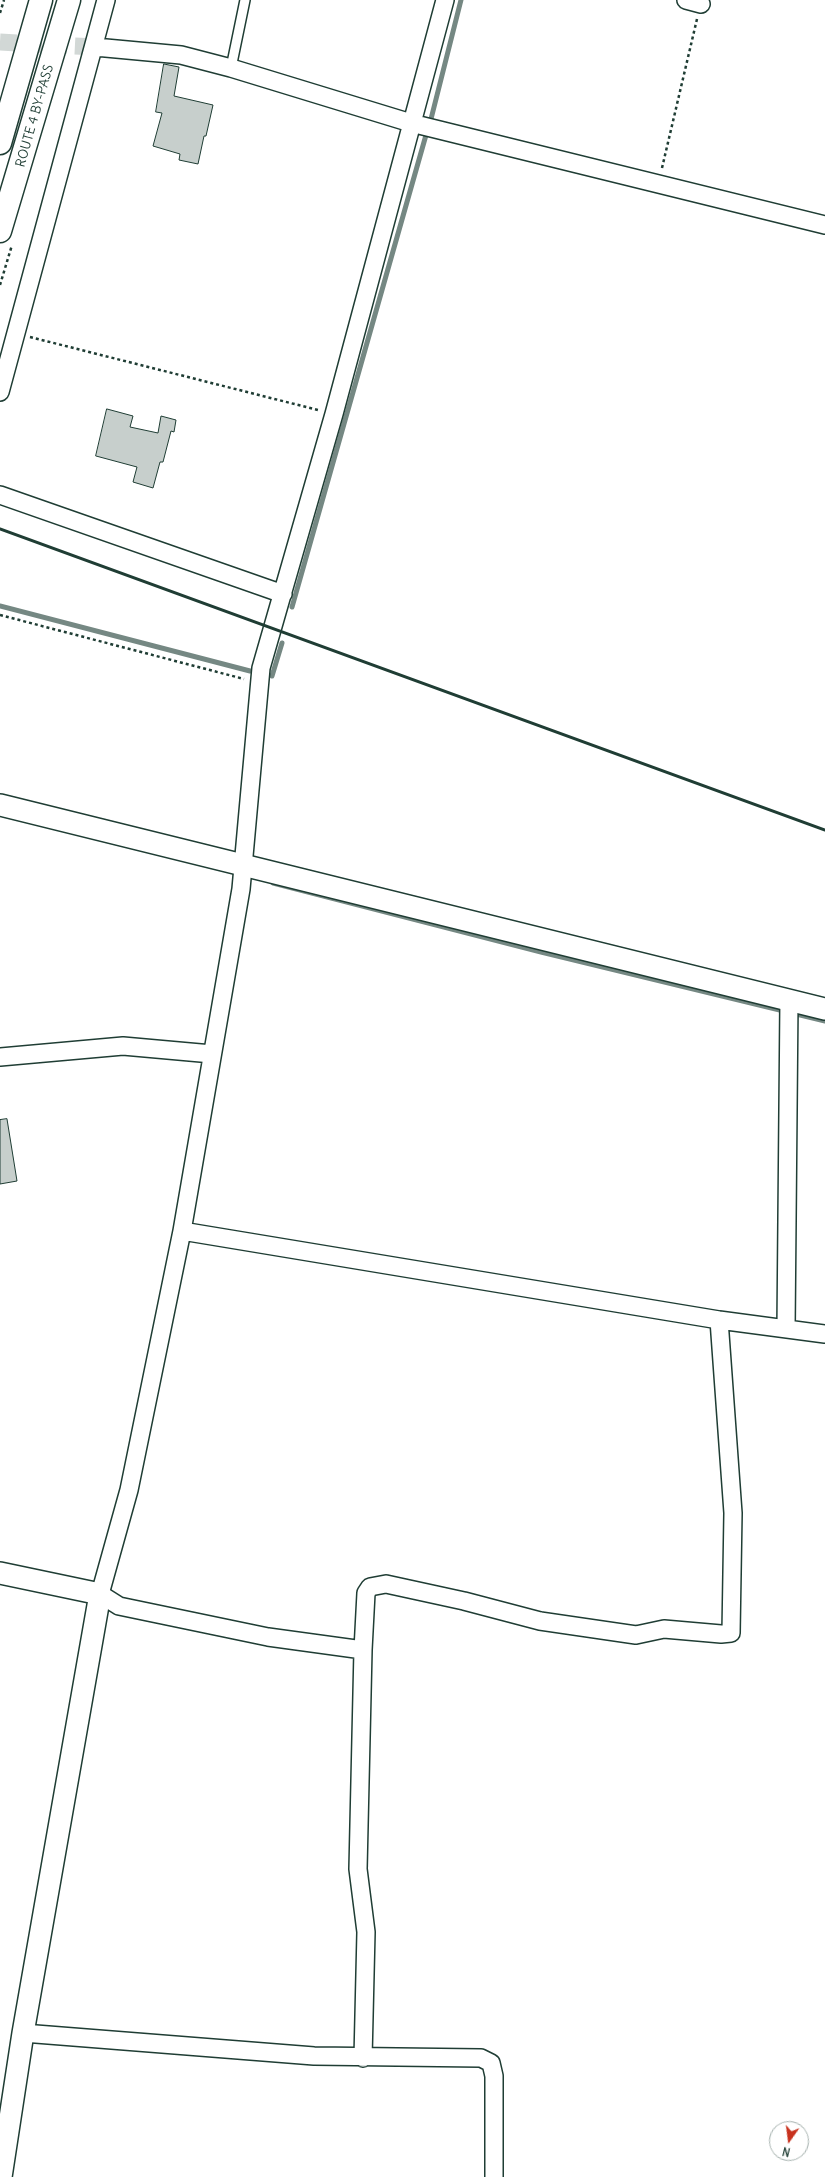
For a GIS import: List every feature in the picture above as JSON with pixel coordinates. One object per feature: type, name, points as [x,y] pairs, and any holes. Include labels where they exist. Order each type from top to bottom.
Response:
[{"type":"highway","name":"ROUTE 4 BY-PASS","points":[[0,143],[41,0]]},
{"type":"highway","name":"ROUTE 4 BY-PASS","points":[[0,231],[69,0]]},
{"type":"street","points":[[0,392],[95,47],[106,0]]},
{"type":"street","points":[[1,2177],[23,2033],[100,1594],[129,1490],[182,1231],[241,889],[261,668],[334,414],[410,122],[444,0]]},
{"type":"street","points":[[95,47],[181,55],[231,68],[410,122],[825,225]]},
{"type":"street","points":[[0,495],[283,594]]},
{"type":"street","points":[[0,805],[825,1009]]},
{"type":"street","points":[[786,1329],[789,1000]]},
{"type":"street","points":[[0,1057],[123,1046],[212,1054]]},
{"type":"street","points":[[182,1231],[719,1320],[825,1334]]},
{"type":"street","points":[[363,2058],[366,1932],[358,1869],[363,1650],[366,1593],[370,1586],[386,1584],[464,1601],[540,1621],[636,1635],[664,1630],[721,1634],[731,1633],[733,1513],[719,1320]]},
{"type":"street","points":[[0,1573],[100,1594],[119,1606],[126,1608],[268,1637],[363,1650]]},
{"type":"street","points":[[23,2033],[314,2056],[363,2058],[481,2058],[491,2063],[494,2076],[494,2177]]},
{"type":"lane","points":[[231,68],[245,0]]},
{"type":"path","points":[[0,13],[4,0]]},
{"type":"path","points":[[658,184],[694,2]]},
{"type":"path","points":[[16,333],[334,414]]},
{"type":"path","points":[[0,615],[260,684]]},
{"type":"building","points":[[164,64],[179,67],[174,96],[213,105],[198,164],[179,160],[180,154],[153,146],[162,113],[156,112]]},
{"type":"building","points":[[107,409],[133,416],[130,427],[158,433],[161,416],[176,420],[174,432],[171,431],[163,462],[160,462],[153,488],[133,482],[137,467],[96,456]]},
{"type":"building","points":[[7,1119],[17,1181],[0,1184],[0,1120]]},
{"type":"waterway","points":[[431,119],[461,0]]},
{"type":"waterway","points":[[292,607],[426,135]]},
{"type":"waterway","points":[[0,606],[250,671]]},
{"type":"waterway","points":[[272,676],[282,643]]},
{"type":"waterway","points":[[273,883],[541,952],[825,1021]]},
{"type":"tunnel","points":[[0,42],[95,47]]},
{"type":"railway","points":[[0,529],[825,830]]}]
